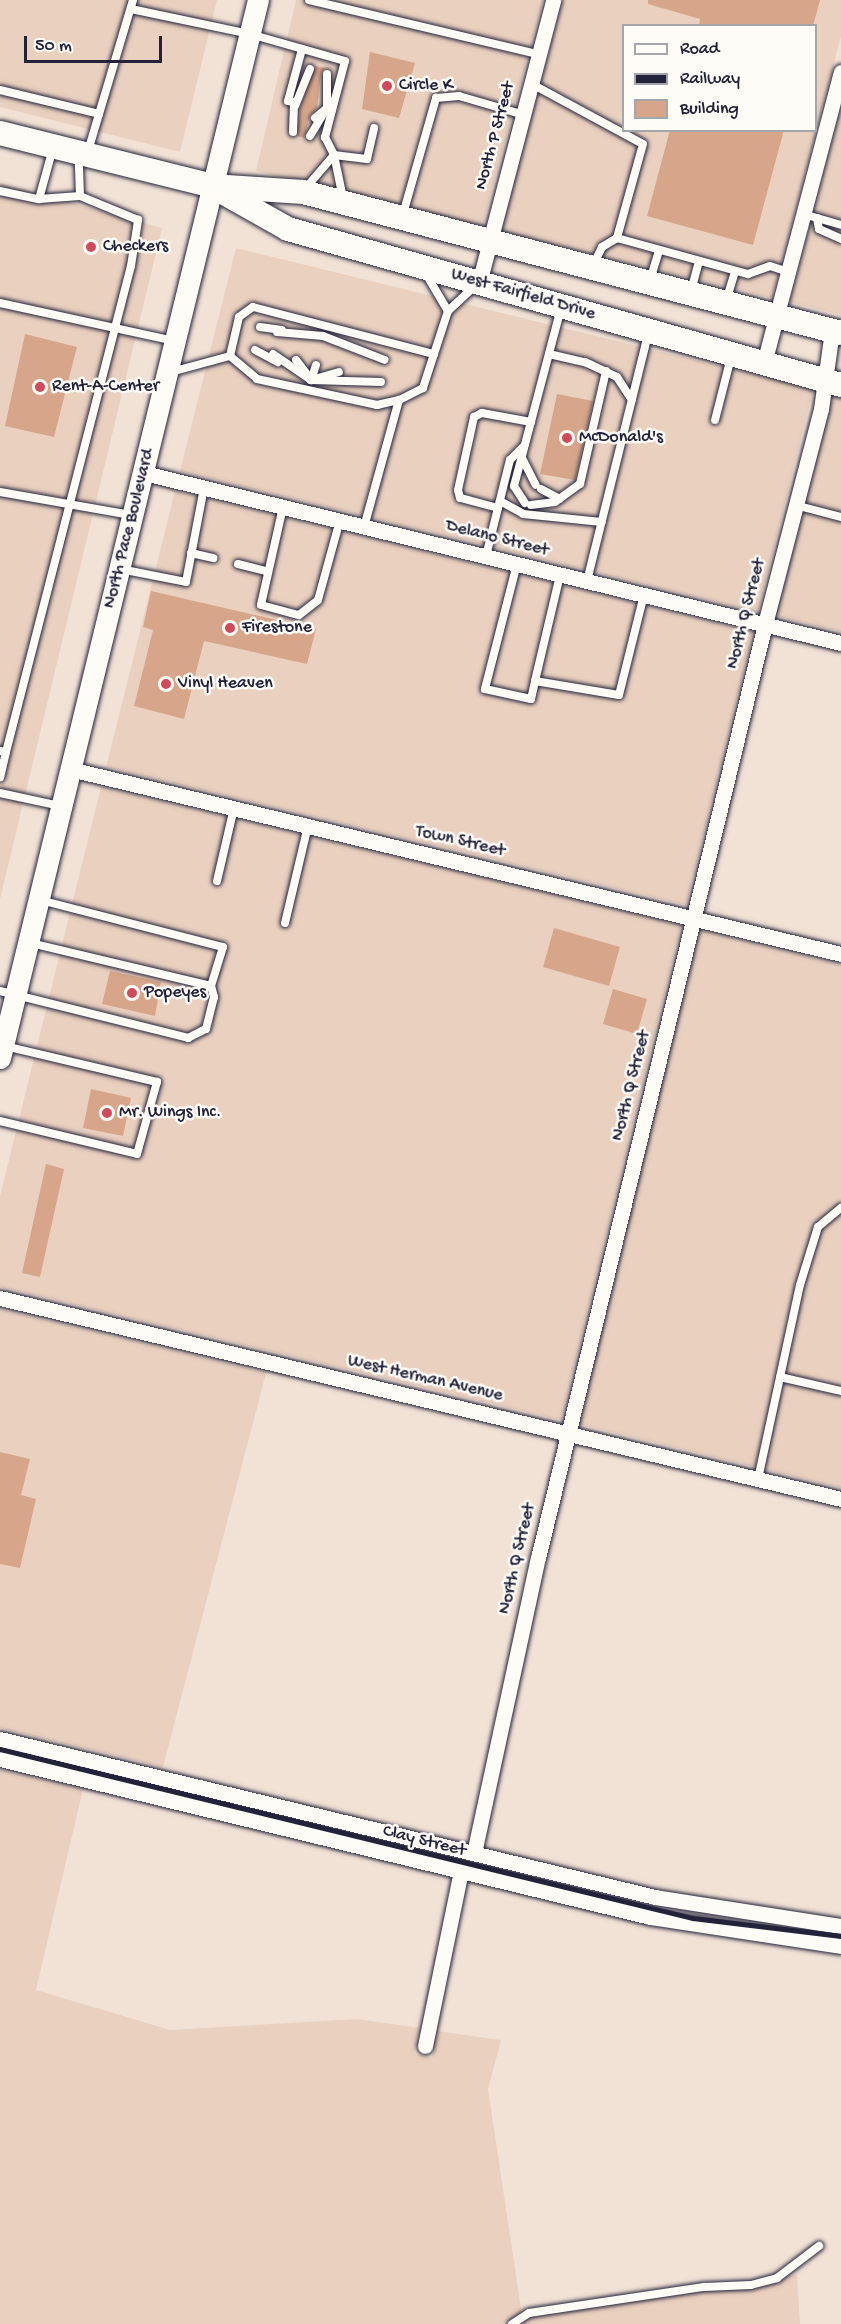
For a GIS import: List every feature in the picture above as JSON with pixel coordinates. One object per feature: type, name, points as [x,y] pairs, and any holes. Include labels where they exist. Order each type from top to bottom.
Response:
[{"type":"main road","name":"North Pace Boulevard","points":[[2,1052],[8,993],[28,943],[39,900],[258,0]]},
{"type":"main road","name":"West Fairfield Drive","points":[[0,134],[212,186],[303,192],[836,332]]},
{"type":"main road","name":"West Fairfield Drive","points":[[212,186],[288,229],[833,382]]},
{"type":"street","name":"North P Street","points":[[479,283],[521,114],[553,0]]},
{"type":"street","points":[[764,363],[788,272],[811,216],[841,72]]},
{"type":"street","name":"North Q Street","points":[[474,1853],[568,1432],[693,917],[794,505],[821,409],[833,382],[836,332]]},
{"type":"street","name":"Delano Street","points":[[144,473],[841,643]]},
{"type":"street","name":"Town Street","points":[[70,769],[841,954]]},
{"type":"street","name":"West Herman Avenue","points":[[0,1298],[841,1499]]},
{"type":"street","name":"Clay Street","points":[[0,1739],[655,1897],[841,1926]]},
{"type":"street","name":"Clay Street","points":[[0,1759],[699,1927],[841,1946]]},
{"type":"street","points":[[425,2046],[461,1871]]},
{"type":"lane","points":[[80,196],[83,154],[99,114],[133,0]]},
{"type":"lane","points":[[309,0],[538,54]]},
{"type":"lane","points":[[130,9],[250,34],[345,60],[330,109],[325,137],[334,155],[345,203]]},
{"type":"lane","points":[[294,102],[288,101],[302,49]]},
{"type":"lane","points":[[294,132],[294,102],[310,69]]},
{"type":"lane","points":[[310,136],[330,109],[327,74]]},
{"type":"lane","points":[[530,83],[643,144],[617,238],[602,247],[591,269]]},
{"type":"lane","points":[[294,102],[305,88]]},
{"type":"lane","points":[[0,90],[99,114]]},
{"type":"lane","points":[[322,93],[330,109]]},
{"type":"lane","points":[[401,219],[436,98],[459,96],[521,114]]},
{"type":"lane","points":[[294,102],[298,114]]},
{"type":"lane","points":[[315,118],[330,109]]},
{"type":"lane","points":[[334,155],[367,159],[374,128]]},
{"type":"lane","points":[[39,200],[53,147]]},
{"type":"lane","points":[[303,192],[334,155]]},
{"type":"lane","points":[[0,191],[39,200],[80,196],[138,220],[116,328],[72,502],[3,752],[0,777]]},
{"type":"lane","points":[[811,216],[841,225]]},
{"type":"lane","points":[[811,216],[819,229],[841,239]]},
{"type":"lane","points":[[617,238],[748,274],[770,266],[788,272]]},
{"type":"lane","points":[[648,284],[660,250]]},
{"type":"lane","points":[[690,295],[699,261]]},
{"type":"lane","points":[[423,267],[448,311]]},
{"type":"lane","points":[[726,304],[735,271]]},
{"type":"lane","points":[[230,356],[256,379],[377,405],[399,400],[423,388],[448,311],[479,283]]},
{"type":"lane","points":[[0,303],[175,341]]},
{"type":"lane","points":[[561,306],[514,486],[528,504],[560,498],[580,484],[606,371]]},
{"type":"lane","points":[[230,356],[239,317],[253,308],[434,354]]},
{"type":"lane","points":[[322,340],[326,326]]},
{"type":"lane","points":[[260,327],[322,340],[386,360]]},
{"type":"lane","points":[[587,581],[649,331]]},
{"type":"lane","points":[[277,332],[322,340],[367,356]]},
{"type":"lane","points":[[302,338],[322,340],[344,349]]},
{"type":"lane","points":[[255,350],[311,380],[381,382]]},
{"type":"lane","points":[[273,354],[311,380],[362,377]]},
{"type":"lane","points":[[549,354],[606,371],[617,377],[632,400]]},
{"type":"lane","points":[[715,420],[731,355]]},
{"type":"lane","points":[[168,373],[230,356]]},
{"type":"lane","points":[[296,360],[311,380]]},
{"type":"lane","points":[[308,392],[316,365]]},
{"type":"lane","points":[[311,380],[339,372]]},
{"type":"lane","points":[[364,527],[399,400]]},
{"type":"lane","points":[[531,422],[482,412],[474,417],[458,490],[460,498],[499,504],[523,514],[602,522]]},
{"type":"lane","points":[[486,556],[510,460],[526,445]]},
{"type":"lane","points":[[522,458],[539,487],[560,498]]},
{"type":"lane","points":[[119,569],[186,582],[204,488]]},
{"type":"lane","points":[[0,492],[72,502],[133,516]]},
{"type":"lane","points":[[794,505],[841,517]]},
{"type":"lane","points":[[283,507],[261,605],[299,615],[318,600],[340,520]]},
{"type":"lane","points":[[191,553],[213,558]]},
{"type":"lane","points":[[238,564],[267,571]]},
{"type":"lane","points":[[517,564],[485,688],[531,699],[560,574]]},
{"type":"lane","points":[[535,681],[619,695],[644,595]]},
{"type":"lane","points":[[0,793],[61,806]]},
{"type":"lane","points":[[217,881],[234,808]]},
{"type":"lane","points":[[285,922],[308,825]]},
{"type":"lane","points":[[8,993],[188,1038],[206,1029],[214,998],[211,986],[222,947],[39,900]]},
{"type":"lane","points":[[28,943],[211,986]]},
{"type":"lane","points":[[0,1121],[138,1154],[157,1082],[2,1052]]},
{"type":"lane","points":[[758,1479],[800,1285],[818,1227],[841,1208]]},
{"type":"lane","points":[[780,1377],[841,1391]]},
{"type":"lane","points":[[512,2324],[529,2313],[704,2287],[751,2285],[777,2278],[819,2246]]},
{"type":"shaded area","points":[[0,0],[217,0],[180,152],[0,107]]},
{"type":"shaded area","points":[[296,0],[543,0],[482,227],[256,171]]},
{"type":"shaded area","points":[[563,0],[841,0],[841,36],[817,127],[817,24],[622,24],[622,132],[816,132],[772,298],[500,231]]},
{"type":"shaded area","points":[[841,108],[841,315],[790,302]]},
{"type":"shaded area","points":[[0,183],[162,228],[0,899]]},
{"type":"shaded area","points":[[236,248],[813,389],[758,612],[180,471]]},
{"type":"shaded area","points":[[831,394],[841,396],[841,632],[776,616]]},
{"type":"shaded area","points":[[175,491],[753,632],[686,905],[106,767]]},
{"type":"shaded area","points":[[101,787],[681,925],[561,1420],[0,1287],[0,1196]]},
{"type":"shaded area","points":[[699,930],[841,965],[841,1488],[579,1424]]},
{"type":"shaded area","points":[[0,1309],[266,1373],[163,1767],[0,1728]]},
{"type":"shaded area","points":[[0,1770],[83,1789],[36,1990],[170,2030],[357,2019],[419,2028],[414,2054],[432,2058],[437,2031],[501,2040],[488,2089],[522,2315],[797,2275],[800,2324],[0,2324]]},
{"type":"building","points":[[648,0],[820,0],[814,24],[699,24],[700,19],[648,4]]},
{"type":"building","name":"Circle K","points":[[370,52],[415,63],[399,118],[362,109]]},
{"type":"building","points":[[315,66],[325,68],[321,73],[317,108],[310,115],[304,138],[297,136],[300,109]]},
{"type":"building","points":[[669,132],[783,132],[753,245],[647,216]]},
{"type":"building","name":"Rent-A-Center","points":[[25,334],[77,347],[54,437],[5,426]]},
{"type":"building","name":"McDonald's","points":[[557,394],[593,401],[575,480],[540,474]]},
{"type":"building","points":[[151,591],[316,629],[307,664],[204,641],[184,719],[134,706],[153,630],[143,627]]},
{"type":"building","points":[[554,928],[620,947],[609,986],[543,967]]},
{"type":"building","name":"Popeyes","points":[[110,971],[161,982],[155,1016],[102,1004]]},
{"type":"building","points":[[613,989],[647,999],[637,1034],[603,1024]]},
{"type":"building","name":"Mr. Wings Inc.","points":[[91,1089],[131,1098],[123,1136],[83,1128]]},
{"type":"building","points":[[46,1164],[64,1169],[40,1277],[22,1273]]},
{"type":"building","points":[[0,1452],[30,1459],[21,1495],[36,1499],[20,1568],[0,1564]]},
{"type":"railway","points":[[0,1749],[693,1918],[841,1936]]},
{"type":"place","name":"Circle K","points":[[387,86]]},
{"type":"place","name":"Checkers","points":[[91,247]]},
{"type":"place","name":"Rent-A-Center","points":[[40,387]]},
{"type":"place","name":"McDonald's","points":[[567,438]]},
{"type":"place","name":"Firestone","points":[[230,628]]},
{"type":"place","name":"Vinyl Heaven","points":[[166,684]]},
{"type":"place","name":"Popeyes","points":[[132,993]]},
{"type":"place","name":"Mr. Wings Inc.","points":[[107,1113]]}]
